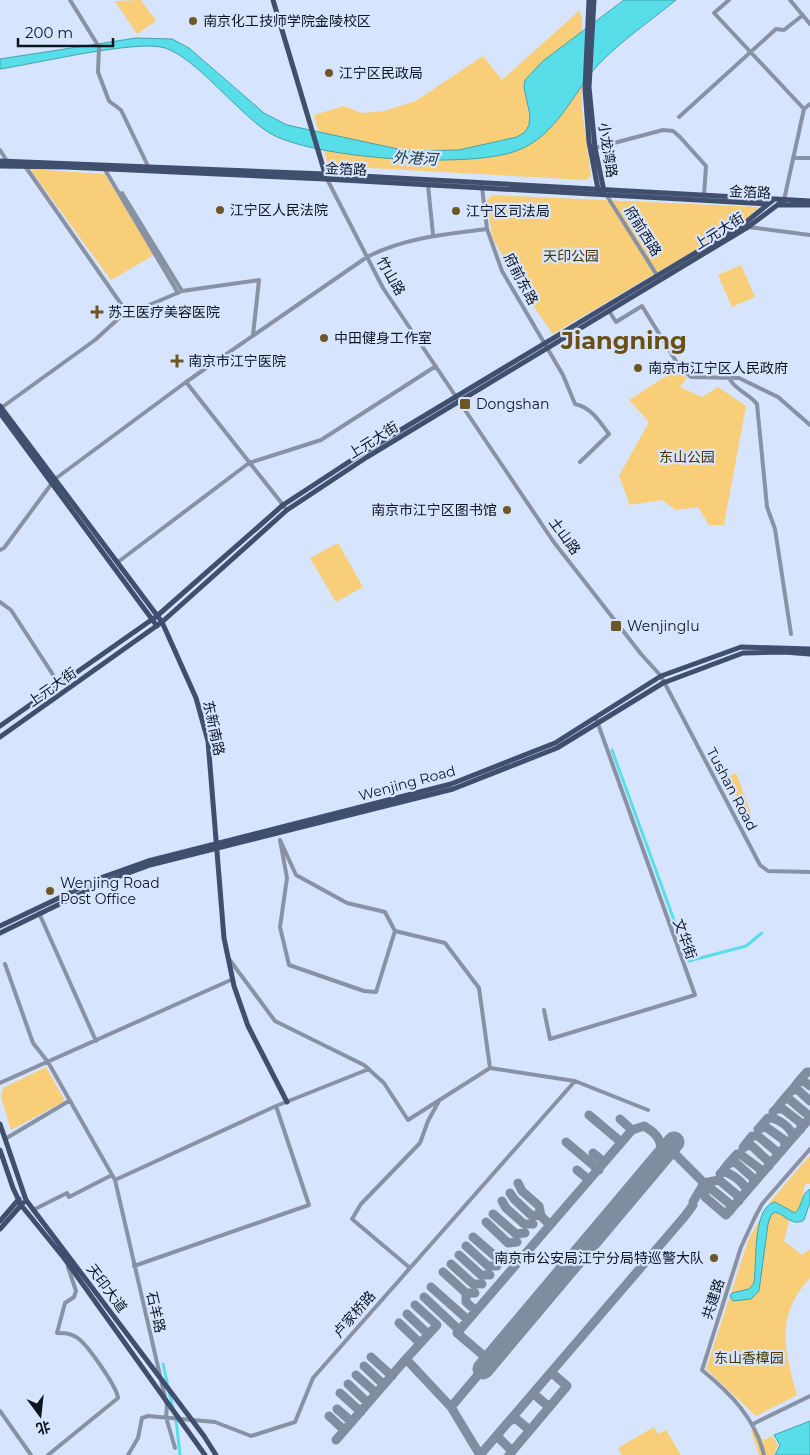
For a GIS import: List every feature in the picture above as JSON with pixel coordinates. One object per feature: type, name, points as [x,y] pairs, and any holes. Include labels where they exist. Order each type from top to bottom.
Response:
[{"type":"main road","name":"竹山路","points":[[273,0],[326,177]]},
{"type":"main road","name":"小龙湾路","points":[[592,1],[587,88],[588,142],[602,191]]},
{"type":"main road","name":"小龙湾路","points":[[587,88],[594,148],[602,191]]},
{"type":"main road","name":"金箔路","points":[[0,161],[810,201]]},
{"type":"main road","name":"金箔路","points":[[0,166],[148,166],[482,188],[602,191],[810,206]]},
{"type":"main road","name":"上元大街","points":[[0,737],[159,624],[285,507],[460,401],[545,345],[609,311],[745,223],[766,204],[774,200]]},
{"type":"main road","name":"上元大街","points":[[0,726],[155,618],[285,507],[456,396],[748,227],[784,200]]},
{"type":"main road","name":"东新南路","points":[[0,409],[155,618]]},
{"type":"main road","name":"东新南路","points":[[54,481],[118,562],[159,624],[196,698],[208,741],[224,938],[228,958],[248,1026],[287,1102]]},
{"type":"main road","name":"Wenjing Road","points":[[597,721],[661,676],[741,647],[810,649]]},
{"type":"main road","name":"Wenjing Road","points":[[0,933],[130,872],[451,784],[555,744],[664,683],[743,653],[810,654]]},
{"type":"main road","name":"Wenjing Road","points":[[0,926],[127,868],[217,847]]},
{"type":"main road","name":"天印大道","points":[[0,1124],[25,1198],[205,1455]]},
{"type":"main road","name":"天印大道","points":[[0,1150],[20,1202],[66,1256],[204,1436],[216,1455]]},
{"type":"main road","points":[[0,1220],[25,1198]]},
{"type":"main road","points":[[0,1229],[20,1202]]},
{"type":"street","points":[[70,0],[99,47],[98,72],[109,101],[121,110],[148,166]]},
{"type":"street","points":[[729,0],[714,13],[804,109]]},
{"type":"street","points":[[790,0],[810,24]]},
{"type":"street","points":[[679,117],[776,29],[784,30],[803,15]]},
{"type":"street","points":[[784,200],[804,109],[810,104]]},
{"type":"street","points":[[594,148],[663,130],[673,132],[706,166],[704,196]]},
{"type":"street","points":[[0,150],[7,161]]},
{"type":"street","points":[[793,158],[810,158]]},
{"type":"street","points":[[25,166],[128,314]]},
{"type":"street","points":[[105,166],[180,292]]},
{"type":"street","name":"竹山路","points":[[326,177],[383,288],[460,401]]},
{"type":"street","points":[[428,185],[433,235]]},
{"type":"street","name":"府前东路","points":[[482,188],[487,228],[502,271],[563,376],[575,404],[583,406],[593,413],[609,434],[580,462]]},
{"type":"street","name":"府前西路","points":[[602,191],[610,198],[659,278]]},
{"type":"street","points":[[748,227],[810,235]]},
{"type":"street","points":[[0,550],[4,548],[54,481],[186,382],[367,257],[380,250],[433,235],[487,228]]},
{"type":"street","points":[[0,409],[95,340],[119,318],[180,292],[259,280],[253,335]]},
{"type":"street","points":[[609,311],[616,322],[642,306],[679,366],[691,377],[739,378],[778,398],[810,425]]},
{"type":"street","points":[[118,562],[249,463],[321,440],[436,366]]},
{"type":"street","points":[[729,378],[731,382],[750,395],[757,404],[767,507],[775,529],[791,634]]},
{"type":"street","points":[[186,382],[285,507]]},
{"type":"street","name":"土山路","points":[[460,401],[553,541],[641,654],[661,676]]},
{"type":"street","points":[[0,602],[11,610],[59,684]]},
{"type":"street","name":"Tushan Road","points":[[661,676],[760,865],[768,871],[810,872]]},
{"type":"street","name":"文华街","points":[[544,1010],[550,1039],[695,995],[597,721]]},
{"type":"street","points":[[396,932],[376,992],[364,991],[289,965],[280,927],[287,878],[280,840],[296,875],[347,903],[385,912],[396,932],[445,943],[479,988],[490,1068]]},
{"type":"street","points":[[37,908],[96,1041]]},
{"type":"street","points":[[228,958],[275,1021],[364,1065],[384,1083],[408,1120],[490,1068],[575,1081],[648,1110]]},
{"type":"street","name":"石羊路","points":[[4,964],[33,1043],[48,1062],[115,1180],[167,1406],[166,1417],[175,1448]]},
{"type":"street","points":[[0,1083],[233,979]]},
{"type":"street","points":[[115,1180],[276,1106],[369,1069]]},
{"type":"street","name":"卢家桥路","points":[[128,1455],[138,1438],[142,1418],[153,1416],[215,1422],[251,1436],[295,1422],[313,1378],[575,1081]]},
{"type":"street","points":[[410,1268],[352,1218],[361,1204],[420,1143],[428,1121],[440,1099]]},
{"type":"street","points":[[5,1139],[70,1101]]},
{"type":"street","points":[[134,1266],[309,1205],[276,1106]]},
{"type":"street","name":"共建路","points":[[764,1455],[753,1424],[726,1390],[702,1370],[741,1247],[755,1218],[762,1204],[810,1149]]},
{"type":"street","points":[[33,1210],[67,1193],[69,1197],[112,1175]]},
{"type":"street","points":[[48,1455],[118,1398],[117,1392],[104,1370],[78,1338],[69,1333],[57,1333],[65,1303],[74,1297],[76,1292],[66,1256]]},
{"type":"street","points":[[753,1424],[810,1396]]},
{"type":"street","points":[[0,1412],[31,1455]]},
{"type":"green space","points":[[141,0],[156,21],[137,34],[115,1]]},
{"type":"green space","points":[[579,11],[582,18],[582,110],[591,175],[587,180],[334,166],[327,161],[314,115],[344,106],[362,113],[384,111],[416,101],[483,56],[502,80]]},
{"type":"green space","points":[[30,169],[105,174],[154,255],[111,280]]},
{"type":"green space","name":"天印公园","points":[[493,195],[759,207],[744,221],[553,334],[530,301],[493,239],[486,201]]},
{"type":"green space","points":[[741,265],[755,297],[732,307],[718,275]]},
{"type":"green space","name":"东山公园","points":[[676,370],[687,378],[680,387],[702,397],[718,387],[746,406],[724,525],[709,525],[698,507],[676,510],[662,500],[630,505],[619,476],[649,422],[629,400]]},
{"type":"green space","points":[[338,543],[363,587],[336,602],[310,558]]},
{"type":"green space","points":[[736,773],[751,813],[744,816],[729,776]]},
{"type":"green space","points":[[46,1067],[65,1101],[11,1130],[1,1097],[3,1088]]},
{"type":"green space","name":"东山香樟园","points":[[810,1155],[810,1184],[805,1184],[800,1212],[791,1213],[784,1241],[802,1255],[810,1249],[810,1278],[791,1306],[787,1320],[786,1348],[797,1395],[756,1416],[706,1369],[749,1238],[771,1201]]},
{"type":"green space","points":[[654,1427],[658,1434],[666,1430],[681,1455],[622,1455],[618,1448]]},
{"type":"green space","points":[[756,1428],[763,1441],[772,1436],[778,1445],[774,1455],[759,1455],[751,1430]]},
{"type":"water","name":"外港河","points":[[624,0],[676,0],[626,39],[598,65],[562,114],[542,136],[516,151],[493,156],[428,160],[390,158],[352,155],[318,149],[289,141],[268,132],[256,123],[190,63],[165,48],[152,46],[110,49],[0,69],[0,59],[136,38],[172,39],[189,48],[264,113],[287,125],[407,151],[459,150],[517,137],[525,132],[529,125],[530,115],[524,88],[525,80],[543,61]]},
{"type":"water","points":[[810,1189],[810,1202],[804,1220],[800,1222],[792,1221],[775,1212],[771,1215],[768,1224],[759,1291],[751,1299],[733,1301],[730,1296],[732,1293],[749,1289],[754,1283],[757,1237],[762,1214],[768,1206],[775,1202],[795,1213],[805,1194]]},
{"type":"water","points":[[810,1421],[810,1455],[775,1455],[780,1445],[774,1435]]},
{"type":"waterway","points":[[612,750],[689,961],[746,946],[762,933]]},
{"type":"waterway","points":[[163,1364],[168,1386]]},
{"type":"waterway","points":[[169,1392],[173,1408]]},
{"type":"waterway","points":[[176,1419],[180,1455]]},
{"type":"taxiway","points":[[799,1081],[807,1072],[810,1072]]},
{"type":"taxiway","points":[[792,1090],[799,1081],[805,1082],[810,1086]]},
{"type":"taxiway","points":[[784,1099],[792,1090],[798,1090],[810,1101]]},
{"type":"taxiway","points":[[776,1109],[784,1099],[789,1099],[808,1115],[808,1119]]},
{"type":"taxiway","points":[[773,1112],[776,1109],[783,1109],[801,1123],[801,1129]]},
{"type":"taxiway","points":[[589,1115],[621,1142]]},
{"type":"taxiway","points":[[760,1127],[768,1118],[776,1119],[790,1130],[793,1137]]},
{"type":"taxiway","points":[[674,1153],[704,1183],[705,1197],[726,1215],[810,1118]]},
{"type":"taxiway","points":[[620,1119],[632,1130]]},
{"type":"taxiway","points":[[490,1361],[457,1333],[632,1130],[644,1126],[656,1135],[661,1148],[659,1159]]},
{"type":"taxiway","points":[[758,1129],[766,1127],[784,1140],[785,1146]]},
{"type":"taxiway","points":[[744,1146],[752,1136],[758,1136],[776,1151],[777,1156]]},
{"type":"taxiway","points":[[566,1142],[599,1170]]},
{"type":"taxiway","points":[[743,1148],[749,1145],[752,1146],[768,1161],[769,1166]]},
{"type":"taxiway","points":[[593,1153],[604,1162]]},
{"type":"taxiway","points":[[728,1164],[737,1154],[740,1154],[760,1169],[761,1174]]},
{"type":"taxiway","points":[[722,1172],[728,1164],[735,1162],[753,1178],[754,1183]]},
{"type":"taxiway","points":[[577,1170],[589,1180]]},
{"type":"taxiway","points":[[720,1174],[726,1172],[737,1178],[747,1191]]},
{"type":"taxiway","points":[[704,1183],[719,1180],[737,1195],[739,1201]]},
{"type":"taxiway","points":[[518,1183],[522,1191],[539,1206],[541,1216],[550,1225]]},
{"type":"taxiway","points":[[704,1183],[730,1204],[730,1211]]},
{"type":"taxiway","points":[[480,1455],[685,1216],[704,1183]]},
{"type":"taxiway","points":[[510,1193],[531,1215],[541,1216]]},
{"type":"taxiway","points":[[502,1201],[506,1208],[524,1224],[533,1224]]},
{"type":"taxiway","points":[[493,1214],[516,1234],[525,1233]]},
{"type":"taxiway","points":[[486,1222],[508,1243],[517,1242]]},
{"type":"taxiway","points":[[473,1237],[496,1257],[507,1255]]},
{"type":"taxiway","points":[[466,1246],[488,1266],[497,1266]]},
{"type":"taxiway","points":[[459,1255],[481,1275],[490,1275]]},
{"type":"taxiway","points":[[451,1264],[473,1284],[482,1284]]},
{"type":"taxiway","points":[[443,1272],[466,1293],[475,1293]]},
{"type":"taxiway","points":[[431,1287],[468,1320]]},
{"type":"taxiway","points":[[466,1293],[466,1302],[476,1311]]},
{"type":"taxiway","points":[[424,1297],[459,1330]]},
{"type":"taxiway","points":[[415,1305],[437,1325],[406,1359],[451,1407]]},
{"type":"taxiway","points":[[407,1314],[428,1334]]},
{"type":"taxiway","points":[[399,1323],[420,1343]]},
{"type":"taxiway","points":[[371,1357],[392,1376]]},
{"type":"taxiway","points":[[336,1440],[406,1359]]},
{"type":"taxiway","points":[[364,1366],[384,1385]]},
{"type":"taxiway","points":[[480,1455],[451,1407],[483,1369]]},
{"type":"taxiway","points":[[509,1455],[567,1386],[552,1373]]},
{"type":"taxiway","points":[[356,1375],[376,1393]]},
{"type":"taxiway","points":[[348,1384],[368,1403]]},
{"type":"taxiway","points":[[340,1393],[361,1412]]},
{"type":"taxiway","points":[[534,1394],[549,1407]]},
{"type":"taxiway","points":[[337,1409],[352,1422]]},
{"type":"taxiway","points":[[329,1416],[344,1430]]},
{"type":"taxiway","points":[[510,1421],[514,1417],[527,1428],[528,1432]]},
{"type":"taxiway","points":[[500,1432],[497,1436],[510,1449],[511,1453]]},
{"type":"runway","points":[[483,1369],[674,1142]]},
{"type":"place","name":"南京化工技师学院金陵校区","points":[[193,21]]},
{"type":"place","name":"江宁区民政局","points":[[329,73]]},
{"type":"place","name":"江宁区人民法院","points":[[220,210]]},
{"type":"place","name":"江宁区司法局","points":[[456,211]]},
{"type":"place","name":"苏王医疗美容医院","points":[[97,312]]},
{"type":"place","name":"中田健身工作室","points":[[324,338]]},
{"type":"place","name":"南京市江宁医院","points":[[177,361]]},
{"type":"place","name":"南京市江宁区人民政府","points":[[638,368]]},
{"type":"place","name":"Dongshan","points":[[465,404]]},
{"type":"place","name":"南京市江宁区图书馆","points":[[507,510]]},
{"type":"place","name":"Wenjinglu","points":[[616,626]]},
{"type":"place","name":"Wenjing Road Post Office","points":[[50,891]]},
{"type":"place","name":"南京市公安局江宁分局特巡警大队","points":[[714,1258]]},
{"type":"district","name":"Jiangning","points":[[624,340]]}]
